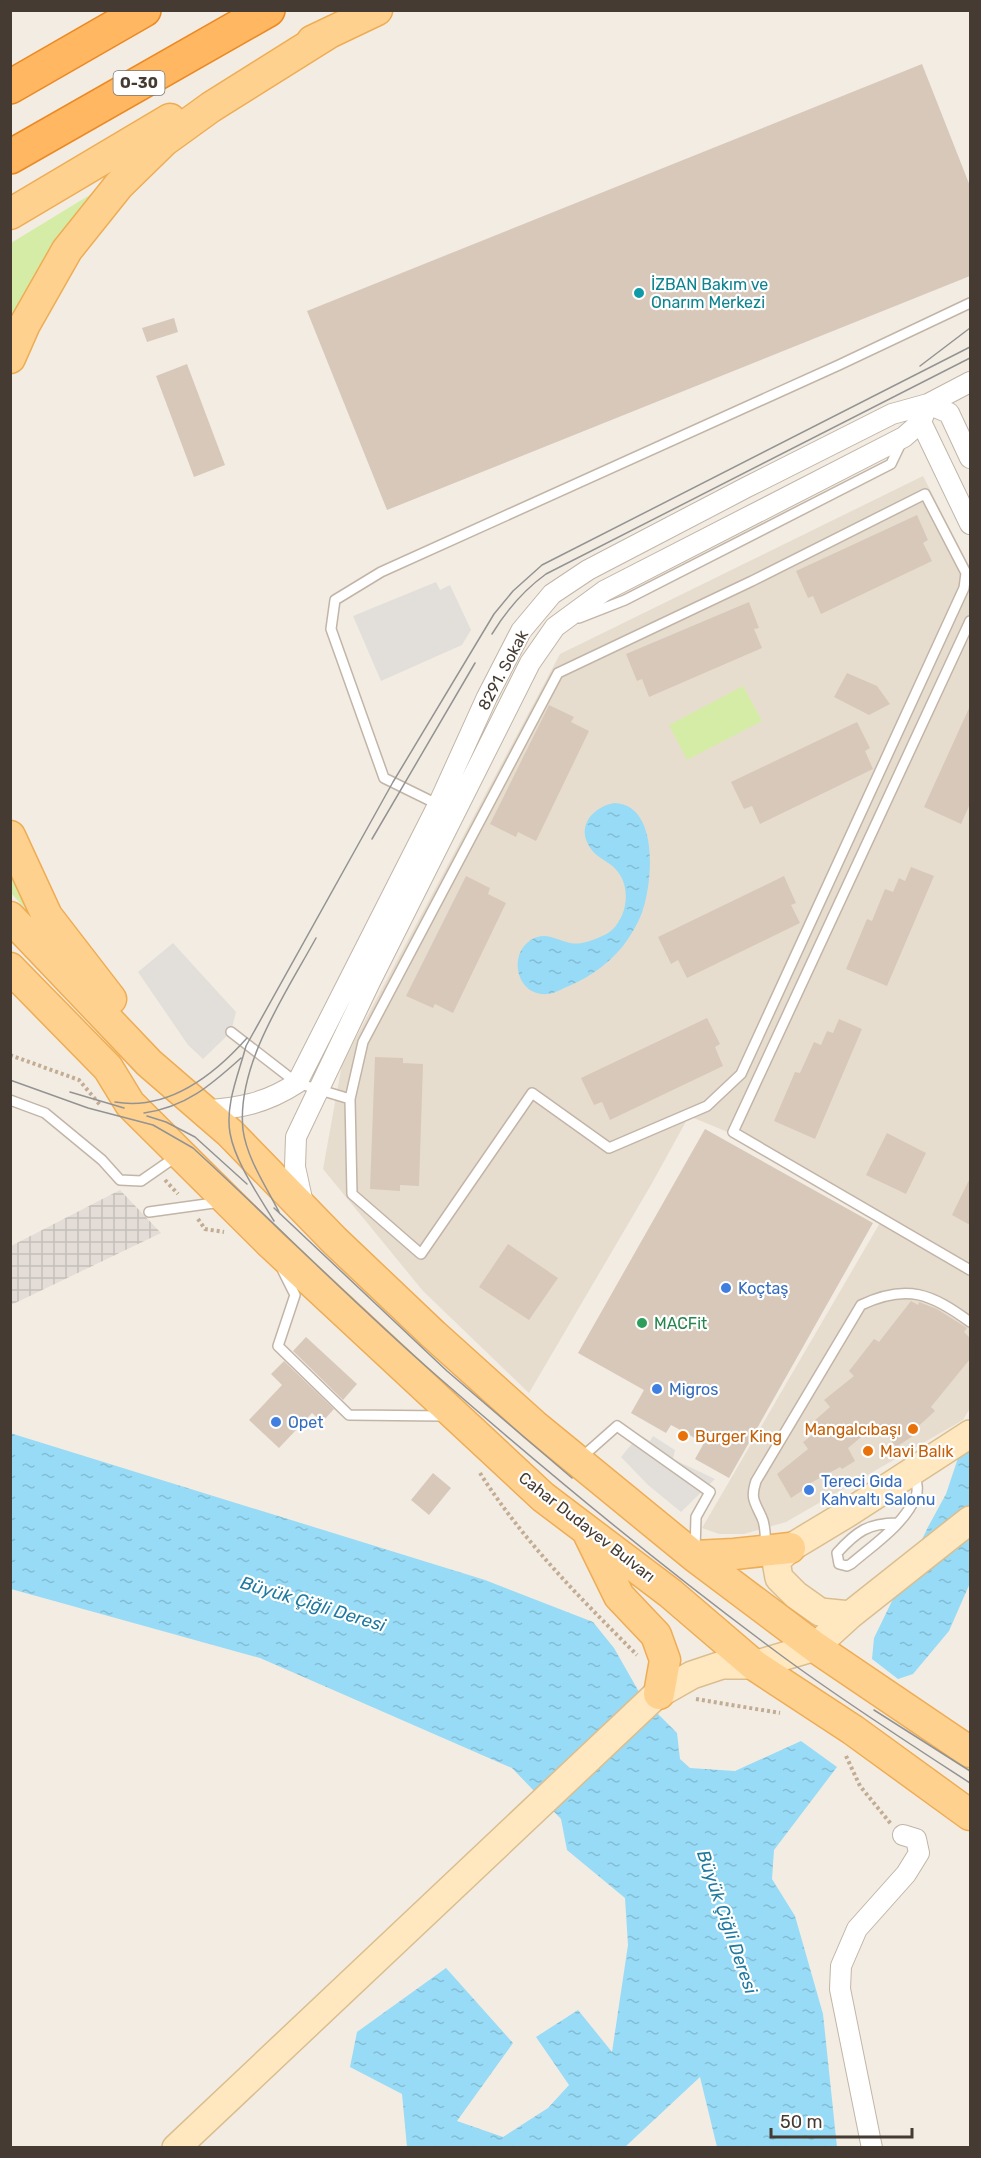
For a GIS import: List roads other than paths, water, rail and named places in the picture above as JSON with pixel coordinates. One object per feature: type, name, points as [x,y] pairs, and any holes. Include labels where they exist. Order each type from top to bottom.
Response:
[{"type":"highway","points":[[10,87],[144,10]]},
{"type":"highway","name":"O-30","points":[[10,157],[268,10]]},
{"type":"main road","points":[[10,214],[268,61],[377,10]]},
{"type":"main road","points":[[10,358],[25,324],[67,250],[119,185],[164,141],[211,107],[329,33]]},
{"type":"main road","points":[[10,836],[47,916],[116,1006],[149,1063]]},
{"type":"main road","points":[[10,917],[149,1063],[230,1133],[334,1240],[434,1335],[534,1425],[694,1556],[815,1647],[970,1752]]},
{"type":"main road","points":[[10,968],[108,1068]]},
{"type":"main road","points":[[10,996],[108,1068]]},
{"type":"main road","name":"Cahar Dudayev Bulvarı","points":[[108,1068],[130,1104],[271,1244],[543,1497],[670,1593],[754,1665],[853,1730],[970,1815]]},
{"type":"main road","points":[[586,1529],[619,1596],[656,1635],[665,1660],[661,1693]]},
{"type":"main road","points":[[694,1556],[778,1549]]},
{"type":"street","name":"8291. Sokak","points":[[304,1208],[295,1167],[296,1137],[370,982],[457,813],[530,663],[555,627],[604,591],[904,437],[925,413],[970,382]]},
{"type":"street","name":"8291. Sokak","points":[[297,1083],[438,805],[487,697],[521,631],[552,594],[588,570],[892,414],[925,413]]},
{"type":"street","points":[[970,458],[949,413],[925,413],[970,524]]},
{"type":"street","points":[[202,1111],[243,1108],[281,1093],[297,1083]]},
{"type":"street","points":[[850,1615],[820,1612],[796,1595],[779,1578],[776,1561],[778,1549],[913,1471],[966,1437]]},
{"type":"street","points":[[176,2148],[661,1693],[692,1675],[722,1665],[754,1665],[815,1647],[906,1569],[970,1520]]},
{"type":"street","points":[[873,2148],[840,1989],[841,1966],[856,1929],[906,1874],[919,1853],[916,1839],[903,1835]]},
{"type":"lane","points":[[457,813],[384,778],[331,629],[335,600],[381,572],[839,365],[970,303]]},
{"type":"lane","points":[[925,494],[966,573],[964,588],[741,1074],[707,1106],[609,1148],[532,1093],[422,1254],[352,1194],[350,1099],[363,1042],[558,673],[925,494]]},
{"type":"lane","points":[[970,621],[733,1132],[970,1270]]},
{"type":"lane","points":[[231,1032],[297,1083],[350,1099]]},
{"type":"lane","points":[[10,1100],[45,1113],[102,1160],[120,1180],[141,1181],[181,1153]]},
{"type":"lane","points":[[149,1212],[229,1201]]},
{"type":"lane","points":[[271,1244],[294,1295],[278,1346],[349,1416],[456,1416]]},
{"type":"lane","points":[[778,1549],[757,1510],[753,1497],[756,1481],[861,1305],[893,1293],[917,1293],[941,1302],[970,1322]]},
{"type":"lane","points":[[578,1461],[616,1426],[710,1492],[696,1517],[694,1556]]},
{"type":"lane","points":[[897,1523],[879,1523],[864,1529],[840,1551],[837,1561],[843,1566],[851,1564],[897,1523],[916,1495],[913,1471]]},
{"type":"water","points":[[614,803],[629,807],[639,817],[646,831],[650,867],[641,915],[622,947],[602,967],[556,992],[537,993],[529,989],[519,974],[519,955],[531,940],[546,936],[570,943],[585,942],[609,932],[617,924],[624,910],[626,894],[622,879],[615,869],[591,849],[585,834],[585,826],[593,814],[606,805]]},
{"type":"water","name":"Büyük Çiğli Deresi","points":[[10,1433],[485,1580],[593,1622],[614,1648],[643,1699],[677,1733],[680,1759],[690,1768],[735,1771],[801,1741],[837,1767],[774,1850],[772,1879],[795,1916],[823,2014],[837,2147],[717,2147],[700,2077],[625,2147],[407,2147],[402,2094],[350,2067],[357,2032],[446,1968],[513,2043],[457,2121],[503,2137],[548,2108],[569,2085],[536,2037],[578,2010],[612,2052],[628,1945],[625,1898],[567,1850],[561,1819],[512,1768],[260,1658],[11,1589]]},
{"type":"water","points":[[970,1438],[970,1583],[949,1631],[913,1674],[898,1679],[872,1659],[874,1638],[946,1494],[959,1455]]},
{"type":"tram line","points":[[920,366],[970,328]]},
{"type":"tram line","points":[[274,1221],[242,1167],[230,1133],[231,1100],[246,1046],[393,782],[494,614],[513,591],[542,565],[970,347]]},
{"type":"tram line","points":[[492,634],[516,601],[546,574],[970,358]]},
{"type":"tram line","points":[[372,839],[475,663]]},
{"type":"tram line","points":[[280,1214],[258,1173],[245,1141],[243,1105],[247,1080],[255,1055],[278,1006],[316,938]]},
{"type":"tram line","points":[[115,1102],[153,1101],[188,1087],[220,1065],[247,1038]]},
{"type":"tram line","points":[[144,1113],[173,1106],[185,1100],[208,1086],[241,1058]]},
{"type":"tram line","points":[[10,1080],[88,1108],[153,1125],[193,1148],[406,1348],[606,1519],[805,1673],[970,1783]]},
{"type":"tram line","points":[[70,1092],[124,1108]]},
{"type":"tram line","points":[[147,1116],[166,1122],[195,1137],[247,1184]]},
{"type":"tram line","points":[[274,1208],[447,1371],[572,1478]]},
{"type":"tram line","points":[[874,1710],[970,1771]]},
{"type":"place","name":"İZBAN Bakım ve Onarım Merkezi","points":[[639,293]]},
{"type":"place","name":"Koçtaş","points":[[726,1288]]},
{"type":"place","name":"MACFit","points":[[642,1323]]},
{"type":"place","name":"Migros","points":[[657,1389]]},
{"type":"place","name":"Opet","points":[[276,1422]]},
{"type":"place","name":"Mangalcıbaşı","points":[[913,1429]]},
{"type":"place","name":"Burger King","points":[[683,1436]]},
{"type":"place","name":"Mavi Balık","points":[[868,1451]]},
{"type":"place","name":"Tereci Gıda Kahvaltı Salonu","points":[[809,1490]]}]
